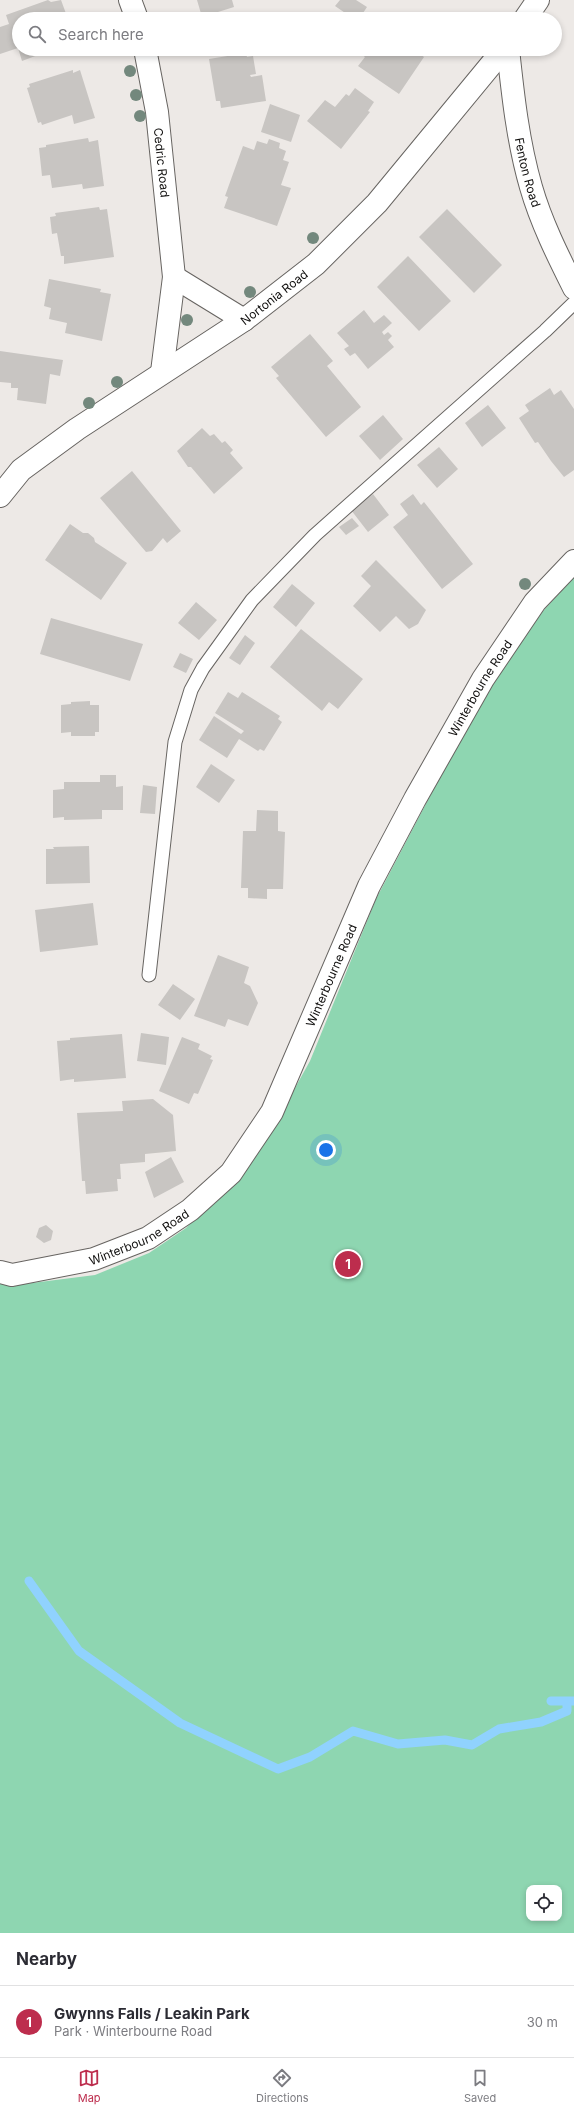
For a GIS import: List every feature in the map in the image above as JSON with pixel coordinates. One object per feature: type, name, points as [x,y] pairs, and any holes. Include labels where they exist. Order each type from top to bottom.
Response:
[{"type":"street","points":[[130,0],[134,12]]},
{"type":"street","points":[[530,12],[538,0]]},
{"type":"street","name":"Cedric Road","points":[[146,56],[157,112],[174,277],[162,372]]},
{"type":"street","name":"Nortonia Road","points":[[0,496],[21,470],[77,429],[162,372],[244,320],[316,264],[377,203],[498,56]]},
{"type":"street","name":"Fenton Road","points":[[509,56],[516,127],[531,188],[551,240],[574,288]]},
{"type":"street","points":[[174,277],[244,320]]},
{"type":"street","name":"Winterbourne Road","points":[[0,1272],[12,1275],[94,1259],[148,1238],[190,1210],[232,1173],[272,1112],[369,886],[415,799],[482,679],[535,602],[574,561]]},
{"type":"lane","points":[[149,975],[175,742],[191,690],[202,668],[252,600],[315,534],[545,332],[574,303]]},
{"type":"green space","points":[[574,577],[574,1933],[0,1933],[0,1282],[24,1284],[95,1275],[149,1253],[186,1228],[262,1147],[310,1061],[376,899],[484,693],[543,611]]},
{"type":"building","points":[[48,0],[51,2],[61,0],[65,12],[14,12]]},
{"type":"building","points":[[197,0],[232,0],[234,7],[218,12],[201,12]]},
{"type":"building","points":[[340,0],[356,0],[367,7],[364,12],[344,12],[335,6]]},
{"type":"building","points":[[12,13],[12,50],[0,54],[0,27],[9,24],[6,15]]},
{"type":"building","points":[[20,56],[35,56],[22,61]]},
{"type":"building","points":[[228,56],[253,56],[256,74],[250,75],[251,77],[262,75],[266,101],[221,108],[220,101],[216,101],[209,59]]},
{"type":"building","points":[[364,56],[424,57],[399,94],[358,66],[365,57]]},
{"type":"building","points":[[73,70],[73,73],[80,70],[95,118],[74,124],[72,115],[42,125],[41,122],[38,123],[27,88],[30,87],[29,84]]},
{"type":"building","points":[[355,88],[374,102],[368,111],[370,112],[341,149],[307,121],[325,100],[335,107],[346,94],[349,96]]},
{"type":"building","points":[[270,104],[300,115],[291,142],[261,132]]},
{"type":"building","points":[[88,138],[89,142],[98,140],[104,186],[83,189],[82,184],[52,188],[50,175],[42,176],[39,148],[46,147],[46,145]]},
{"type":"building","points":[[269,139],[280,143],[279,148],[286,151],[283,160],[289,162],[281,185],[291,188],[277,226],[224,208],[228,197],[225,196],[243,146],[254,150],[257,141],[267,144]]},
{"type":"building","points":[[99,207],[100,210],[107,209],[114,257],[64,264],[64,256],[61,256],[57,233],[52,234],[50,217],[56,216],[55,213]]},
{"type":"building","points":[[447,209],[502,265],[474,293],[419,237]]},
{"type":"building","points":[[408,256],[451,301],[419,331],[377,287]]},
{"type":"building","points":[[49,279],[101,289],[100,292],[111,294],[102,341],[65,333],[67,323],[49,319],[51,308],[44,306]]},
{"type":"building","points":[[364,310],[374,323],[384,315],[392,323],[382,332],[384,335],[388,332],[392,336],[388,340],[394,347],[368,369],[355,353],[350,356],[344,349],[349,346],[337,333]]},
{"type":"building","points":[[310,334],[333,361],[327,366],[361,407],[326,437],[276,378],[279,376],[271,367]]},
{"type":"building","points":[[0,351],[63,360],[60,376],[50,374],[46,404],[17,400],[18,388],[11,388],[11,383],[0,382]]},
{"type":"building","points":[[550,388],[554,395],[561,390],[574,409],[574,470],[564,477],[538,442],[535,443],[519,418],[529,411],[525,405]]},
{"type":"building","points":[[488,405],[506,428],[482,447],[465,423]]},
{"type":"building","points":[[383,415],[403,439],[380,460],[359,436]]},
{"type":"building","points":[[202,428],[210,436],[214,434],[222,443],[225,441],[233,450],[230,453],[243,468],[214,494],[191,467],[188,467],[177,451]]},
{"type":"building","points":[[439,447],[458,469],[437,488],[417,465]]},
{"type":"building","points":[[132,471],[181,531],[167,543],[163,538],[152,551],[146,552],[100,498]]},
{"type":"building","points":[[373,494],[389,515],[368,532],[351,510]]},
{"type":"building","points":[[413,494],[421,505],[424,502],[473,564],[442,589],[393,527],[408,515],[400,504]]},
{"type":"building","points":[[352,518],[359,526],[346,535],[339,527]]},
{"type":"building","points":[[70,524],[83,533],[88,533],[94,538],[95,542],[127,563],[101,600],[45,560]]},
{"type":"building","points":[[376,560],[426,610],[418,624],[409,629],[396,616],[380,632],[353,606],[371,586],[361,576]]},
{"type":"building","points":[[292,584],[315,603],[296,627],[273,607]]},
{"type":"building","points":[[196,602],[217,620],[199,640],[178,623]]},
{"type":"building","points":[[51,618],[143,644],[130,681],[40,654]]},
{"type":"building","points":[[301,629],[363,679],[338,709],[329,702],[322,711],[270,667]]},
{"type":"building","points":[[245,635],[255,643],[240,665],[229,658]]},
{"type":"building","points":[[180,653],[193,659],[186,673],[173,667]]},
{"type":"building","points":[[228,692],[238,698],[242,692],[280,716],[278,719],[282,722],[264,751],[260,749],[258,751],[239,739],[227,758],[199,740],[214,716],[241,734],[244,731],[215,713]]},
{"type":"building","points":[[90,701],[90,705],[99,705],[99,732],[95,732],[95,736],[71,736],[71,732],[61,733],[61,705],[71,704],[71,702]]},
{"type":"building","points":[[211,764],[235,780],[219,803],[196,787]]},
{"type":"building","points":[[100,775],[116,775],[116,787],[123,786],[123,810],[102,810],[102,819],[64,820],[64,817],[53,818],[53,790],[64,789],[64,782],[100,782]]},
{"type":"building","points":[[143,785],[157,787],[155,814],[140,813]]},
{"type":"building","points":[[257,810],[278,811],[278,831],[285,832],[283,889],[267,889],[267,899],[248,898],[248,888],[241,888],[243,831],[256,831]]},
{"type":"building","points":[[89,846],[90,883],[46,884],[46,849],[54,849],[53,847]]},
{"type":"building","points":[[93,903],[98,945],[40,952],[35,910]]},
{"type":"building","points":[[218,955],[249,967],[244,983],[250,986],[258,1003],[248,1026],[228,1019],[225,1027],[194,1016]]},
{"type":"building","points":[[173,984],[195,999],[180,1020],[158,1005]]},
{"type":"building","points":[[141,1033],[169,1037],[166,1065],[137,1061]]},
{"type":"building","points":[[122,1034],[126,1078],[74,1082],[74,1079],[60,1081],[57,1041],[70,1040],[70,1038]]},
{"type":"building","points":[[182,1037],[200,1044],[198,1049],[212,1056],[210,1059],[213,1060],[198,1094],[194,1093],[189,1104],[159,1091]]},
{"type":"building","points":[[153,1099],[173,1115],[176,1151],[145,1154],[145,1162],[120,1164],[121,1179],[117,1179],[118,1191],[86,1194],[85,1181],[82,1181],[77,1113],[123,1111],[122,1101]]},
{"type":"building","points":[[171,1157],[184,1182],[154,1198],[145,1172]]},
{"type":"building","points":[[46,1225],[53,1231],[51,1240],[44,1243],[36,1237],[39,1228]]},
{"type":"waterway","points":[[29,1581],[79,1651],[180,1723],[278,1769],[310,1757],[353,1731],[398,1744],[445,1740],[472,1745],[499,1729],[541,1722],[567,1711],[567,1702]]},
{"type":"waterway","points":[[551,1701],[574,1701]]},
{"type":"place","name":"Gwynns Falls / Leakin Park","points":[[348,1264]]}]
